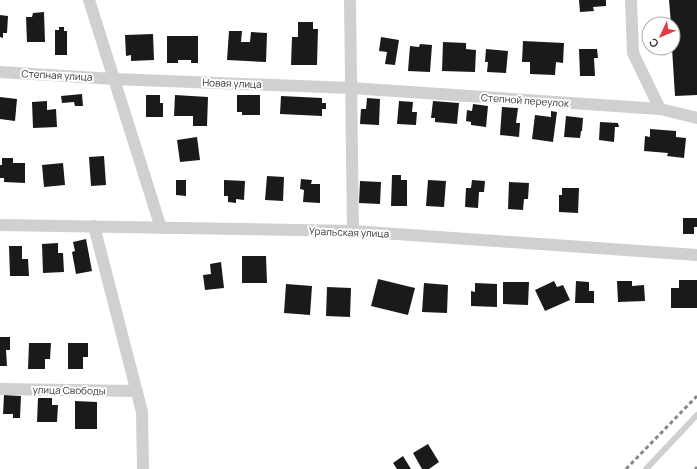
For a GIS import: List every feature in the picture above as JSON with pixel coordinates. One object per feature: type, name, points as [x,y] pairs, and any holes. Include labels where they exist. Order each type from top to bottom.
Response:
[{"type":"street","points":[[89,0],[161,228]]},
{"type":"street","points":[[350,0],[353,231]]},
{"type":"street","points":[[631,0],[633,53],[660,108]]},
{"type":"street","name":"Степная улица","points":[[0,72],[114,78]]},
{"type":"street","name":"Новая улица","points":[[114,78],[351,88]]},
{"type":"street","name":"Степной переулок","points":[[351,88],[660,108],[697,118]]},
{"type":"street","name":"Уральская улица","points":[[0,225],[353,231],[697,256]]},
{"type":"street","points":[[94,226],[142,412],[143,469]]},
{"type":"street","name":"улица Свободы","points":[[0,389],[137,391]]},
{"type":"lane","points":[[646,469],[697,415]]},
{"type":"building","points":[[579,0],[606,0],[606,6],[593,7],[594,11],[580,12]]},
{"type":"building","points":[[669,0],[697,0],[697,95],[675,96],[672,56],[681,56],[681,16],[670,16]]},
{"type":"building","points":[[44,12],[45,42],[27,42],[26,17],[32,17],[33,13]]},
{"type":"building","points":[[0,15],[8,16],[7,33],[3,33],[3,38],[0,37]]},
{"type":"building","points":[[298,22],[313,22],[313,29],[318,29],[317,65],[291,65],[292,37],[298,37]]},
{"type":"building","points":[[59,27],[64,27],[64,31],[67,31],[67,55],[55,55],[55,30],[59,30]]},
{"type":"building","points":[[229,31],[242,31],[241,42],[250,42],[251,32],[267,33],[266,62],[227,60]]},
{"type":"building","points":[[153,34],[154,60],[131,61],[131,55],[126,56],[125,35]]},
{"type":"building","points":[[167,36],[198,36],[198,63],[191,63],[191,60],[178,60],[178,63],[167,63]]},
{"type":"building","points":[[381,37],[399,40],[395,65],[385,64],[387,52],[379,51]]},
{"type":"building","points":[[523,41],[564,43],[563,63],[556,62],[555,75],[530,74],[530,62],[522,62]]},
{"type":"building","points":[[443,42],[466,43],[466,49],[476,50],[475,72],[442,71]]},
{"type":"building","points":[[420,44],[432,45],[430,72],[408,71],[410,46],[419,47]]},
{"type":"building","points":[[486,49],[508,51],[506,73],[487,72],[488,62],[485,62]]},
{"type":"building","points":[[579,49],[597,49],[598,58],[594,58],[595,76],[580,76]]},
{"type":"building","points":[[82,94],[83,106],[75,106],[74,102],[62,103],[61,96]]},
{"type":"building","points":[[146,95],[160,95],[160,103],[163,103],[163,117],[146,117]]},
{"type":"building","points":[[175,95],[208,97],[207,126],[193,126],[193,116],[174,116]]},
{"type":"building","points":[[237,95],[260,95],[260,115],[242,115],[242,112],[237,112]]},
{"type":"building","points":[[281,96],[322,98],[322,103],[326,103],[326,109],[322,109],[322,116],[280,114]]},
{"type":"building","points":[[0,97],[17,99],[15,121],[0,119]]},
{"type":"building","points":[[367,98],[380,99],[379,125],[360,124],[361,109],[366,109]]},
{"type":"building","points":[[47,101],[47,110],[56,109],[57,127],[33,128],[32,102]]},
{"type":"building","points":[[399,101],[413,102],[412,112],[417,112],[416,125],[397,124]]},
{"type":"building","points":[[433,101],[459,103],[457,124],[435,122],[435,118],[431,118]]},
{"type":"building","points":[[473,104],[488,106],[486,127],[471,125],[471,122],[466,121],[467,110],[472,111]]},
{"type":"building","points":[[502,107],[518,108],[516,123],[520,123],[519,137],[500,135]]},
{"type":"building","points":[[551,111],[557,112],[553,142],[532,139],[535,115],[551,117]]},
{"type":"building","points":[[566,116],[583,118],[580,138],[564,137]]},
{"type":"building","points":[[600,122],[618,123],[619,127],[615,127],[614,142],[599,140]]},
{"type":"building","points":[[650,129],[676,131],[676,137],[686,138],[684,158],[667,156],[668,153],[644,151],[645,136],[650,137]]},
{"type":"building","points":[[197,137],[200,160],[180,162],[177,140]]},
{"type":"building","points":[[104,156],[106,185],[91,186],[89,157]]},
{"type":"building","points":[[2,158],[13,158],[13,163],[25,163],[25,183],[4,182],[4,178],[0,178],[0,165],[2,165]]},
{"type":"building","points":[[63,163],[65,185],[44,187],[42,165]]},
{"type":"building","points":[[392,175],[401,175],[401,180],[407,180],[407,206],[391,206]]},
{"type":"building","points":[[267,176],[284,177],[283,201],[265,200]]},
{"type":"building","points":[[301,179],[312,180],[311,184],[320,184],[320,203],[303,202],[304,190],[300,189]]},
{"type":"building","points":[[176,180],[186,180],[186,196],[176,195]]},
{"type":"building","points":[[224,180],[245,181],[244,200],[236,199],[236,203],[228,202],[228,196],[224,196]]},
{"type":"building","points":[[428,180],[446,181],[444,207],[426,206]]},
{"type":"building","points":[[472,180],[485,181],[484,192],[479,192],[478,208],[465,207],[466,188],[471,188]]},
{"type":"building","points":[[360,181],[381,182],[380,204],[359,203]]},
{"type":"building","points":[[509,182],[529,183],[528,199],[524,199],[523,210],[508,209]]},
{"type":"building","points":[[562,188],[579,188],[578,213],[559,212],[559,195],[562,195]]},
{"type":"building","points":[[683,218],[697,218],[697,227],[694,227],[694,234],[683,234]]},
{"type":"building","points":[[86,239],[92,271],[76,274],[72,252],[75,251],[73,242]]},
{"type":"building","points":[[58,243],[58,253],[63,253],[64,272],[43,273],[42,244]]},
{"type":"building","points":[[9,246],[22,246],[22,259],[28,259],[29,276],[10,276]]},
{"type":"building","points":[[242,256],[266,256],[267,283],[242,283]]},
{"type":"building","points":[[221,262],[224,288],[205,290],[203,275],[211,274],[210,264]]},
{"type":"building","points":[[378,279],[415,288],[408,315],[371,306]]},
{"type":"building","points":[[679,280],[697,280],[697,308],[671,308],[671,288],[679,288]]},
{"type":"building","points":[[554,281],[557,287],[563,285],[570,300],[545,311],[535,290]]},
{"type":"building","points":[[576,281],[589,282],[589,291],[594,291],[594,303],[575,303]]},
{"type":"building","points":[[617,281],[632,281],[632,286],[644,285],[645,301],[618,302]]},
{"type":"building","points":[[503,282],[529,282],[528,305],[503,304]]},
{"type":"building","points":[[424,283],[448,285],[447,313],[422,312]]},
{"type":"building","points":[[475,283],[497,284],[497,307],[471,306],[471,291],[475,292]]},
{"type":"building","points":[[286,284],[312,286],[310,315],[284,313]]},
{"type":"building","points":[[327,287],[351,288],[350,317],[326,316]]},
{"type":"building","points":[[0,337],[10,337],[10,350],[6,350],[7,366],[0,366]]},
{"type":"building","points":[[29,343],[51,343],[50,359],[45,359],[45,369],[28,369]]},
{"type":"building","points":[[68,343],[88,343],[88,357],[83,357],[83,369],[68,369]]},
{"type":"building","points":[[4,395],[21,396],[20,418],[13,418],[13,414],[3,414]]},
{"type":"building","points":[[38,398],[52,398],[52,405],[58,405],[57,422],[37,422]]},
{"type":"building","points":[[75,401],[97,402],[97,429],[75,429]]},
{"type":"building","points":[[428,444],[439,462],[429,469],[422,469],[413,453]]},
{"type":"building","points":[[403,456],[411,469],[397,469],[393,463]]},
{"type":"railway","points":[[626,469],[697,396]]}]
